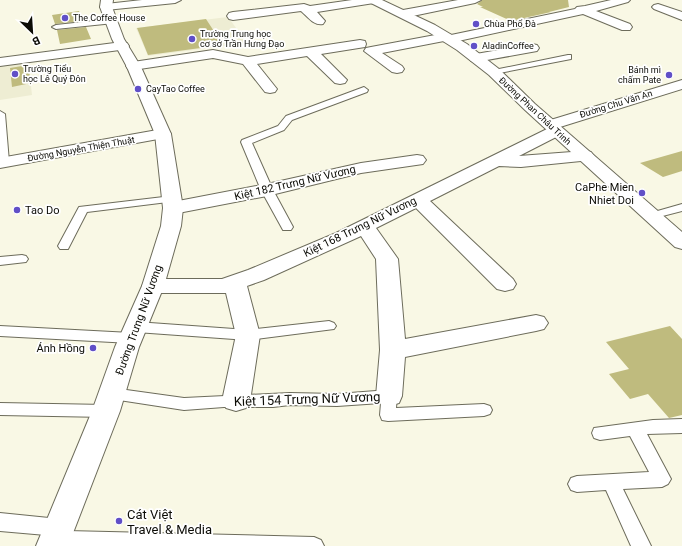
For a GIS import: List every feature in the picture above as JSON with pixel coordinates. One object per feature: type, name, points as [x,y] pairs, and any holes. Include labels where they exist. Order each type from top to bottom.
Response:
[{"type":"street","points":[[107,4],[175,0]]},
{"type":"street","points":[[308,10],[374,0]]},
{"type":"street","name":"Đường Phan Châu Trinh","points":[[374,0],[448,38],[494,72],[553,128],[682,243]]},
{"type":"street","points":[[403,14],[475,0]]},
{"type":"street","points":[[397,69],[371,51],[448,38],[564,14],[579,5],[593,7],[624,0]]},
{"type":"street","name":"Đường Trưng Nữ Vương","points":[[55,538],[153,286],[171,226],[173,203],[163,134],[111,21],[107,4]]},
{"type":"street","points":[[579,5],[626,27]]},
{"type":"street","points":[[233,16],[304,7],[319,21]]},
{"type":"street","points":[[658,7],[682,16]]},
{"type":"street","points":[[564,14],[583,23]]},
{"type":"street","points":[[133,66],[213,54],[248,61],[360,44]]},
{"type":"street","points":[[0,62],[122,46]]},
{"type":"street","points":[[476,58],[532,48]]},
{"type":"street","points":[[310,51],[340,80]]},
{"type":"street","points":[[248,61],[270,88]]},
{"type":"street","name":"Đường Chu Văn An","points":[[553,128],[682,84]]},
{"type":"street","name":"Kiệt 168 Trưng Nữ Vương","points":[[153,286],[224,286],[263,272],[342,238],[494,161],[553,128]]},
{"type":"street","name":"Đường Nguyễn Thiện Thuật","points":[[2,163],[163,134]]},
{"type":"street","points":[[494,161],[515,162],[554,157],[585,156]]},
{"type":"street","name":"Kiệt 182 Trưng Nữ Vương","points":[[173,203],[267,190],[361,168],[417,160]]},
{"type":"street","points":[[417,199],[505,284]]},
{"type":"street","points":[[364,226],[387,259],[393,350],[389,396]]},
{"type":"street","points":[[236,282],[248,335],[236,401]]},
{"type":"street","points":[[393,350],[536,323]]},
{"type":"lane","points":[[56,28],[111,21]]},
{"type":"lane","points":[[494,72],[568,57]]},
{"type":"lane","points":[[287,227],[267,190],[246,142],[280,128],[289,118],[364,90]]},
{"type":"lane","points":[[0,114],[2,163]]},
{"type":"lane","points":[[64,246],[83,209],[173,203]]},
{"type":"lane","points":[[651,216],[682,207]]},
{"type":"lane","points":[[0,261],[22,259]]},
{"type":"lane","points":[[0,331],[248,335],[329,326]]},
{"type":"lane","name":"Kiệt 154 Trưng Nữ Vương","points":[[0,409],[109,402],[184,404],[236,401],[257,402],[290,399],[337,400],[389,396],[388,415],[484,410]]},
{"type":"lane","points":[[600,433],[653,427],[682,426]]},
{"type":"lane","points":[[576,484],[662,479],[635,429]]},
{"type":"lane","points":[[611,482],[641,546]]},
{"type":"lane","points":[[0,522],[55,538],[314,546]]},
{"type":"shaded area","name":"Trường Trung học cơ sở Trần Hưng Đạo","points":[[228,17],[247,43],[148,56],[136,28]]},
{"type":"shaded area","name":"Trường Tiểu học Lê Quý Đôn","points":[[28,60],[32,95],[0,100],[0,64]]},
{"type":"building","points":[[482,0],[568,0],[569,7],[511,21],[480,7],[483,7],[477,4]]},
{"type":"building","name":"The Coffee House","points":[[79,11],[83,21],[55,24],[52,15]]},
{"type":"building","name":"Trường Trung học cơ sở Trần Hưng Đạo","points":[[206,19],[223,45],[148,55],[137,28]]},
{"type":"building","points":[[86,27],[91,39],[60,44],[57,30]]},
{"type":"building","points":[[28,65],[31,83],[12,87],[10,68]]},
{"type":"building","points":[[682,151],[682,171],[663,177],[640,163]]},
{"type":"building","points":[[670,326],[682,339],[682,415],[669,418],[648,394],[630,399],[609,374],[629,369],[606,342]]},
{"type":"place","name":"The Coffee House","points":[[65,18]]},
{"type":"place","name":"Chùa Phổ Đà","points":[[476,24]]},
{"type":"place","name":"Trường Trung học cơ sở Trần Hưng Đạo","points":[[192,39]]},
{"type":"place","name":"AladinCoffee","points":[[474,46]]},
{"type":"place","name":"Trường Tiểu học Lê Quý Đôn","points":[[15,74]]},
{"type":"place","name":"Bánh mì chấm Pate","points":[[669,75]]},
{"type":"place","name":"CayTao Coffee","points":[[138,89]]},
{"type":"place","name":"CaPhe Mien Nhiet Doi","points":[[642,193]]},
{"type":"place","name":"Tao Do","points":[[17,210]]},
{"type":"place","name":"Ánh Hồng","points":[[93,348]]},
{"type":"place","name":"Cát Việt Travel & Media","points":[[119,521]]}]
